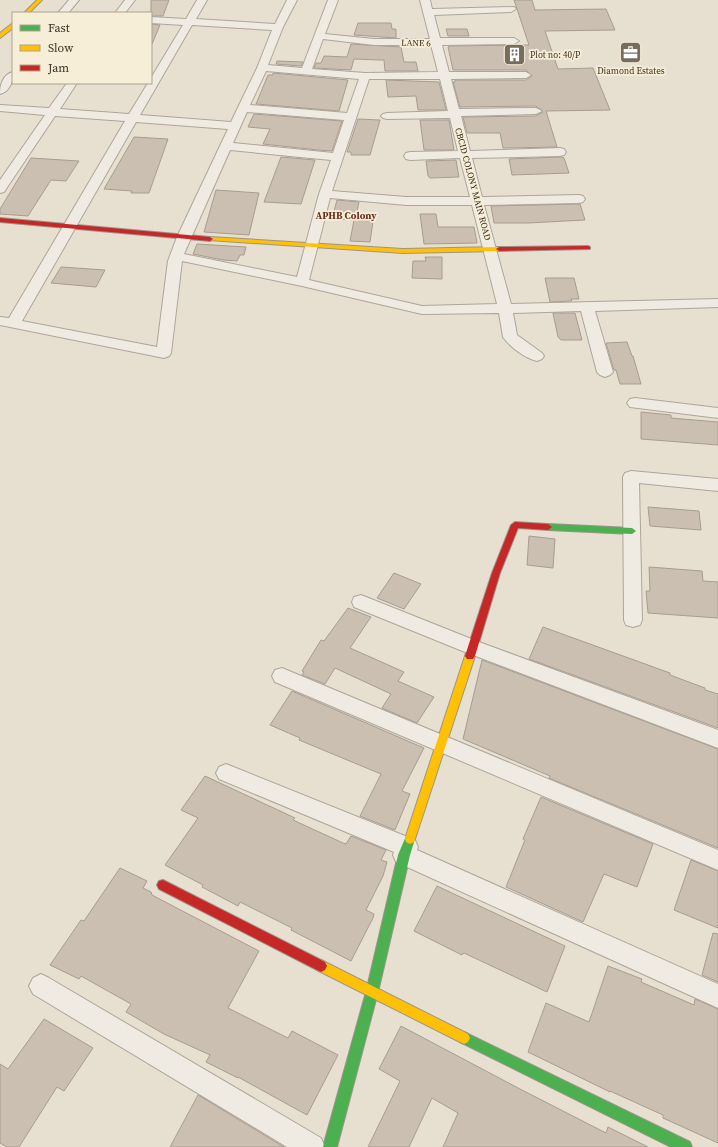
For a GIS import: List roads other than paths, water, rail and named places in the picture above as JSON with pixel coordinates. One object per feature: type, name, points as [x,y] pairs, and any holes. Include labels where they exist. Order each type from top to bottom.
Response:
[{"type":"street","points":[[27,12],[40,0]]},
{"type":"street","points":[[64,12],[74,0]]},
{"type":"street","points":[[121,12],[130,0]]},
{"type":"street","points":[[154,76],[173,52],[202,0]]},
{"type":"street","points":[[150,84],[132,118],[69,225],[6,323],[164,353],[170,293],[177,256],[184,237],[242,108],[262,68],[278,27],[292,0]]},
{"type":"street","points":[[306,70],[333,0]]},
{"type":"street","points":[[427,6],[511,9]]},
{"type":"street","name":"CBCID COLONY MAIN ROAD","points":[[427,6],[505,308],[510,337],[537,356]]},
{"type":"street","points":[[152,20],[278,27]]},
{"type":"street","points":[[0,36],[12,26]]},
{"type":"street","name":"LANE 6","points":[[320,36],[374,42],[436,43],[514,41]]},
{"type":"street","points":[[154,61],[173,52]]},
{"type":"street","points":[[262,68],[306,70],[365,76],[526,75]]},
{"type":"street","points":[[0,91],[12,76]]},
{"type":"street","points":[[302,282],[325,194],[365,76]]},
{"type":"street","points":[[0,189],[71,84]]},
{"type":"street","points":[[0,108],[235,126]]},
{"type":"street","points":[[242,108],[350,117]]},
{"type":"street","points":[[387,116],[536,112]]},
{"type":"street","points":[[225,146],[337,157]]},
{"type":"street","points":[[410,156],[560,152]]},
{"type":"street","points":[[325,194],[406,201],[579,199]]},
{"type":"street","points":[[0,220],[69,225],[184,237],[403,251],[588,248]]},
{"type":"street","points":[[177,256],[302,282],[422,310],[715,304],[718,318]]},
{"type":"street","points":[[587,307],[605,372]]},
{"type":"street","points":[[635,403],[718,414]]},
{"type":"street","points":[[633,620],[631,477],[718,485]]},
{"type":"street","points":[[330,1147],[372,992],[406,851],[442,745],[496,573],[515,525],[632,531]]},
{"type":"street","points":[[361,602],[472,647],[718,739]]},
{"type":"street","points":[[282,676],[442,745],[718,860]]},
{"type":"street","points":[[226,772],[406,851],[718,996]]},
{"type":"street","points":[[163,885],[372,992],[685,1147]]},
{"type":"street","points":[[41,986],[312,1147]]},
{"type":"place","name":"Diamond Estates","points":[[631,52]]},
{"type":"place","name":"Plot no: 40/P","points":[[514,55]]},
{"type":"district","name":"APHB Colony","points":[[346,215]]}]
